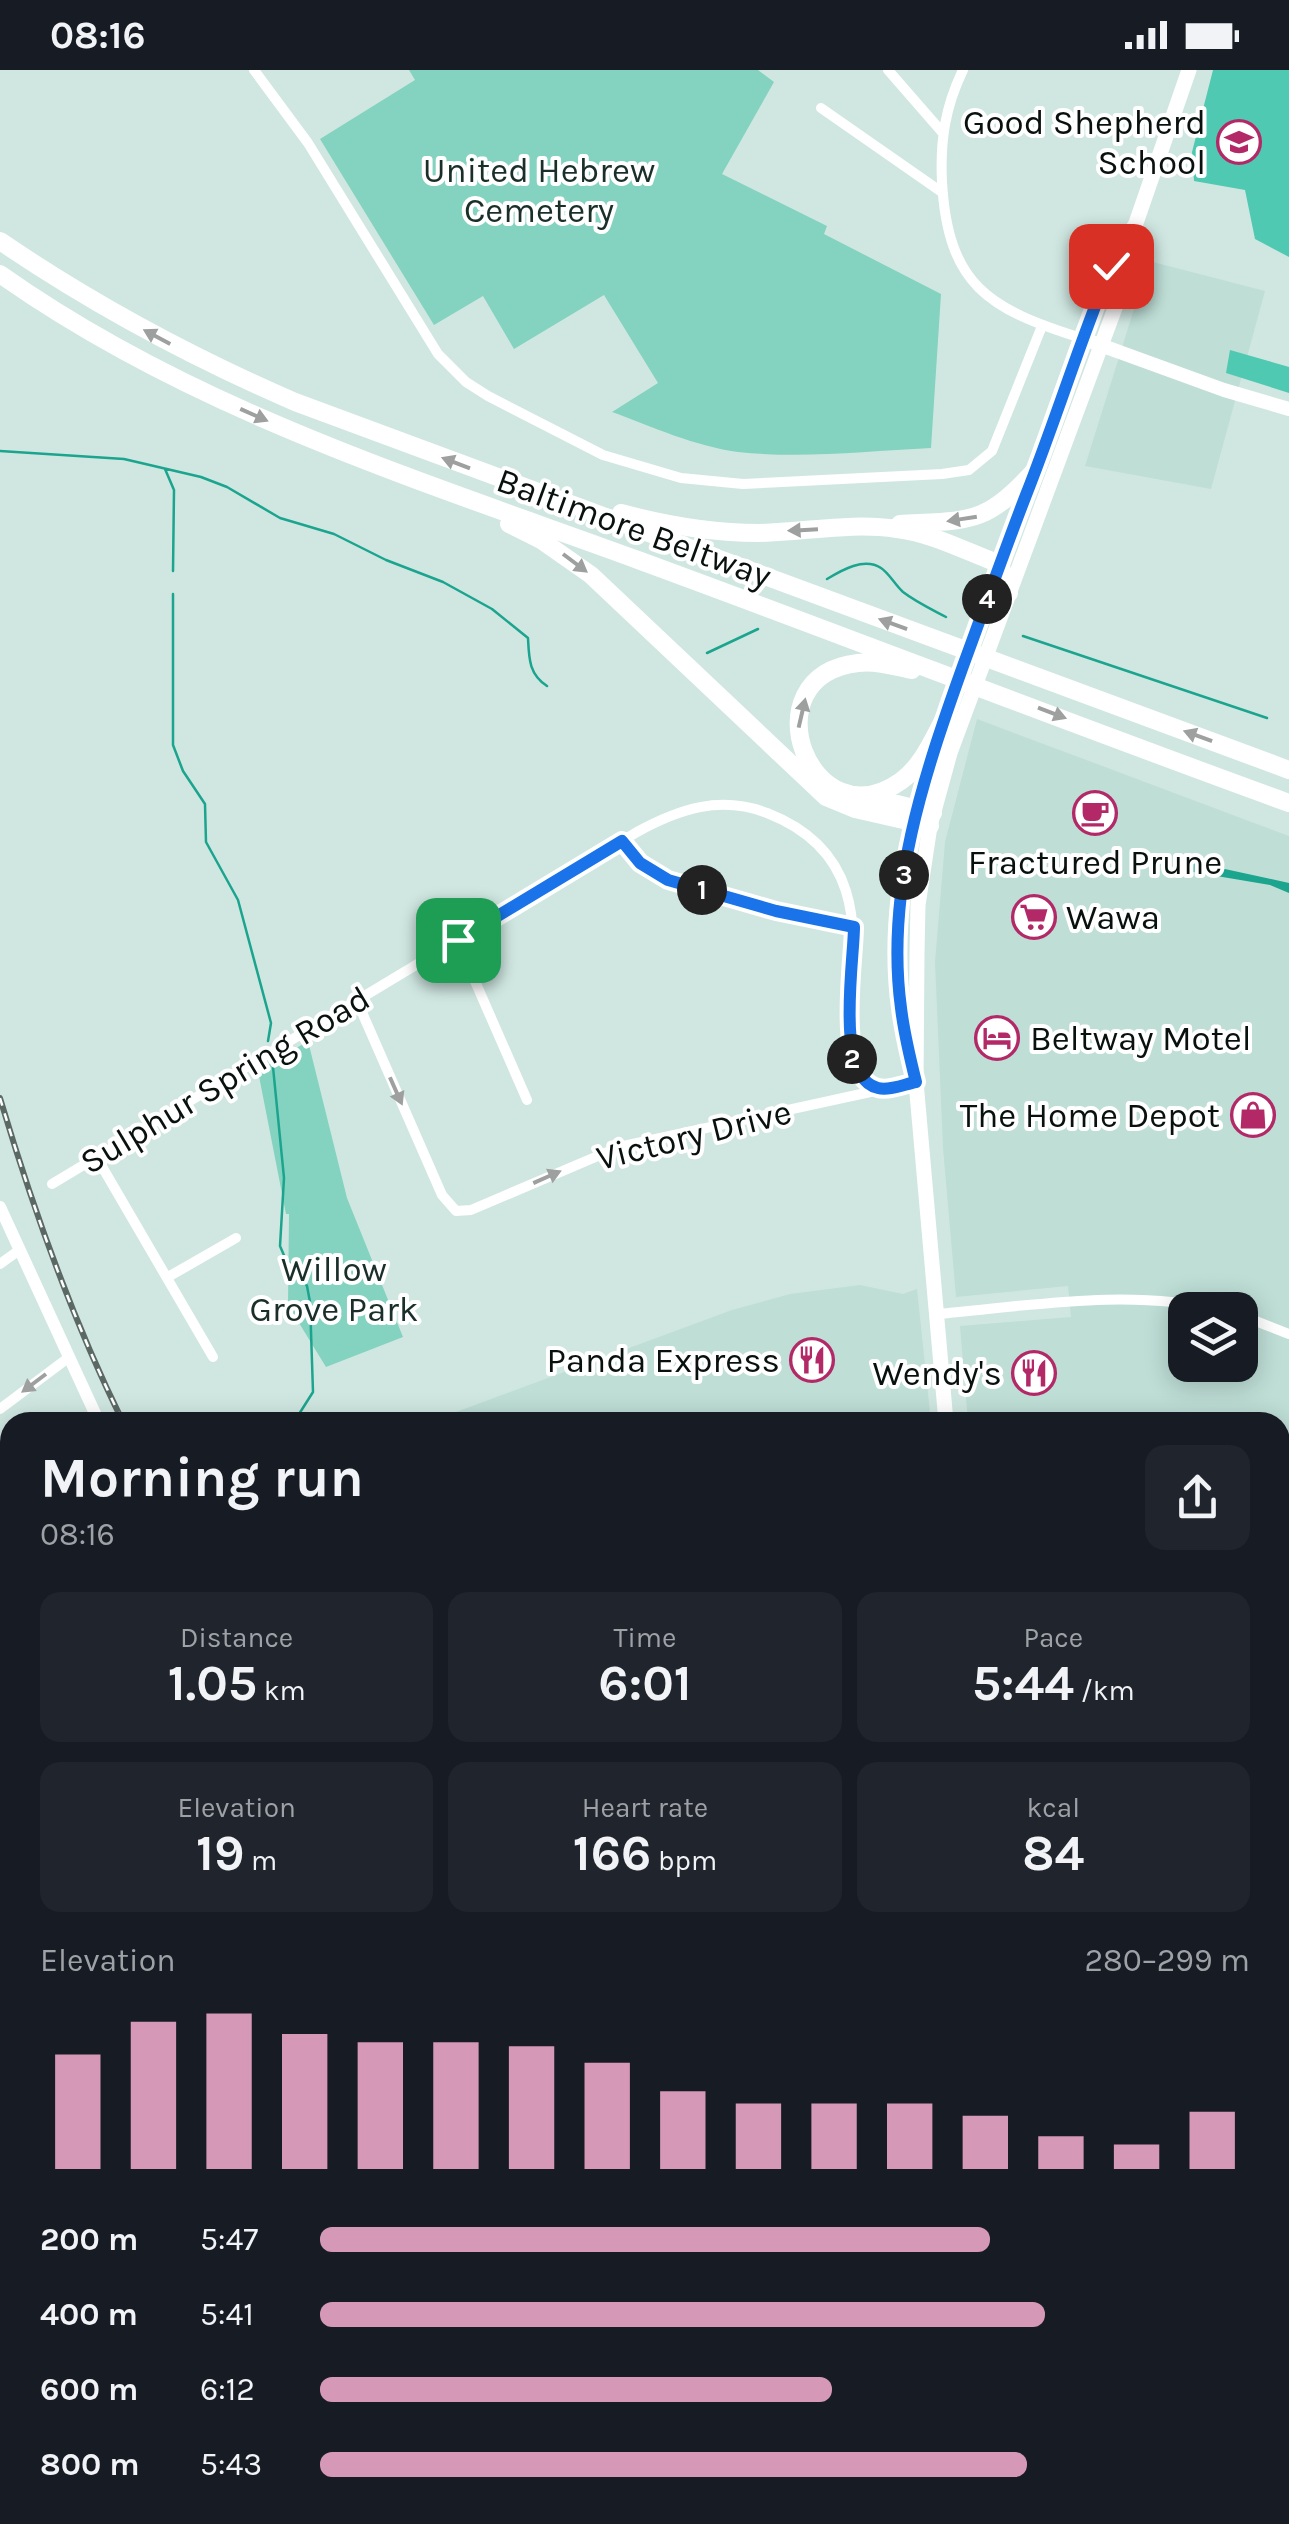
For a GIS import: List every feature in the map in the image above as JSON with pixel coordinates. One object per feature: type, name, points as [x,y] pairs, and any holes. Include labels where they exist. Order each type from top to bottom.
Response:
[{"type":"highway","name":"Baltimore Beltway","points":[[0,241],[104,309],[217,368],[295,402],[1289,770]]},
{"type":"highway","name":"Baltimore Beltway","points":[[0,274],[104,341],[204,393],[310,441],[961,678],[1289,803]]},
{"type":"highway","points":[[519,486],[642,518],[707,530],[757,533],[980,516],[1009,499],[1036,470]]},
{"type":"highway","points":[[428,484],[541,540],[591,575],[826,798],[855,809],[923,818]]},
{"type":"highway","points":[[870,526],[914,532],[1000,564],[1009,593]]},
{"type":"highway","points":[[923,818],[820,779],[804,756],[798,738],[799,716],[807,693],[816,682],[843,666],[874,663],[961,678]]},
{"type":"highway","points":[[859,794],[900,782],[953,720]]},
{"type":"main road","points":[[953,720],[998,622],[1101,346],[1128,270],[1136,223],[1189,70]]},
{"type":"main road","points":[[945,1412],[916,1082],[900,1005],[900,904],[982,615],[1081,338],[1111,266],[1136,223]]},
{"type":"main road","points":[[1081,338],[1289,410]]},
{"type":"street","points":[[254,70],[298,128],[426,336],[450,368],[488,396],[603,455],[636,467],[723,484],[969,470],[992,451],[1042,326]]},
{"type":"street","points":[[888,70],[942,132]]},
{"type":"street","points":[[963,70],[948,103],[942,132],[947,233],[959,262],[970,278],[1009,312],[1081,338]]},
{"type":"street","points":[[821,108],[943,193]]},
{"type":"street","name":"Sulphur Spring Road","points":[[52,1184],[622,841],[664,817],[703,805],[758,810],[800,830],[827,856],[845,886],[854,927],[850,1048],[858,1072],[867,1084],[880,1089]]},
{"type":"street","points":[[622,841],[640,863],[668,880],[776,911],[854,927]]},
{"type":"street","points":[[458,940],[527,1100]]},
{"type":"street","name":"Victory Drive","points":[[357,1001],[442,1195],[456,1211],[484,1205],[619,1147],[847,1100],[880,1089]]},
{"type":"street","points":[[880,1089],[916,1082]]},
{"type":"street","points":[[97,1158],[213,1357]]},
{"type":"street","points":[[0,1207],[94,1412]]},
{"type":"street","points":[[168,1278],[236,1238]]},
{"type":"street","points":[[0,1264],[18,1251]]},
{"type":"street","points":[[937,1314],[1114,1300],[1168,1302]]},
{"type":"street","points":[[1258,1323],[1289,1334]]},
{"type":"street","points":[[0,1408],[68,1358]]},
{"type":"shaded area","name":"Good Shepherd School","points":[[1213,70],[1289,70],[1289,257],[1255,239],[1245,190],[1194,181],[1192,152]]},
{"type":"shaded area","points":[[1149,261],[1265,291],[1211,489],[1085,466]]},
{"type":"shaded area","points":[[1230,350],[1289,367],[1289,393],[1226,373]]},
{"type":"shaded area","points":[[977,719],[1289,836],[1289,1412],[967,1412],[960,1326],[1071,1317],[1068,1286],[956,1297],[943,1148],[935,962],[945,842]]},
{"type":"shaded area","points":[[1188,861],[1289,883],[1289,893],[1270,885],[1187,871],[1182,863]]},
{"type":"shaded area","points":[[860,1285],[903,1294],[917,1289],[930,1412],[456,1412],[732,1310],[790,1294]]},
{"type":"green space","name":"United Hebrew Cemetery","points":[[409,70],[758,70],[774,82],[722,174],[827,226],[824,234],[941,294],[931,448],[810,455],[738,452],[690,441],[612,412],[658,383],[604,295],[514,349],[483,296],[434,325],[320,139],[415,80]]},
{"type":"green space","name":"Willow Grove Park","points":[[308,1041],[347,1198],[403,1337],[326,1367],[288,1305],[289,1214],[258,1071]]},
{"type":"waterway","points":[[0,451],[124,459],[227,487],[280,518],[334,534],[443,582],[492,609],[528,638],[533,671],[547,686]]},
{"type":"waterway","points":[[165,469],[174,490],[173,571]]},
{"type":"waterway","points":[[827,579],[853,566],[874,565],[884,570],[908,596],[946,617]]},
{"type":"waterway","points":[[173,594],[173,745],[183,771],[205,804],[206,842],[238,900],[271,1023],[268,1041]]},
{"type":"waterway","points":[[707,653],[758,629]]},
{"type":"waterway","points":[[1023,636],[1267,718]]},
{"type":"waterway","points":[[273,1067],[284,1178],[280,1246],[307,1286],[310,1302],[313,1392],[300,1412]]},
{"type":"railway","points":[[0,1098],[55,1263],[118,1412]]},
{"type":"place","name":"Good Shepherd School","points":[[1239,142]]},
{"type":"place","name":"Fractured Prune","points":[[1095,813]]},
{"type":"place","name":"Wawa","points":[[1034,917]]},
{"type":"place","name":"Beltway Motel","points":[[997,1038]]},
{"type":"place","name":"The Home Depot","points":[[1253,1115]]},
{"type":"place","name":"Panda Express","points":[[812,1360]]},
{"type":"place","name":"Wendy's","points":[[1034,1373]]},
{"type":"route","points":[[458,940],[622,841],[640,863],[668,880],[776,911],[854,927],[850,1032],[853,1063],[867,1084],[880,1089],[916,1082],[900,1005],[898,952],[900,904],[913,822],[925,775],[1000,564],[1111,266]]}]
